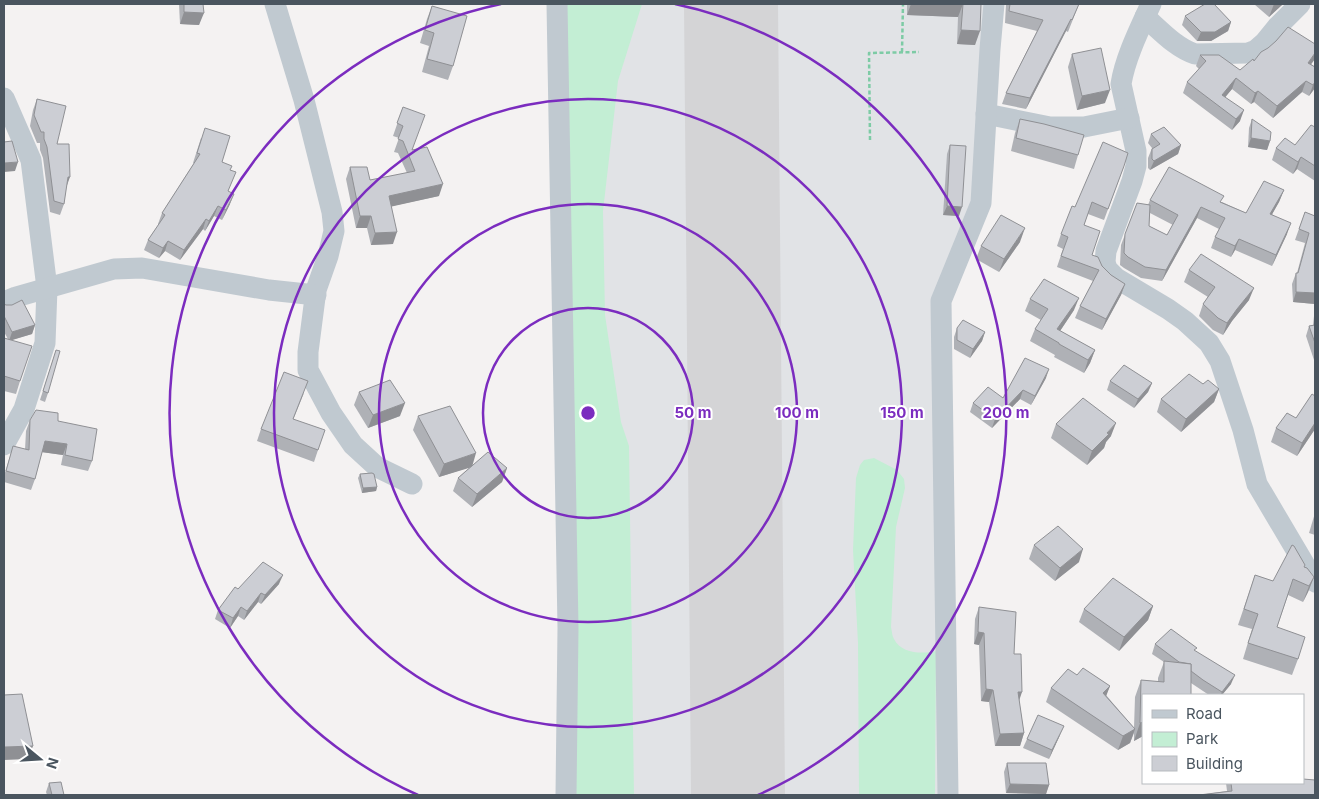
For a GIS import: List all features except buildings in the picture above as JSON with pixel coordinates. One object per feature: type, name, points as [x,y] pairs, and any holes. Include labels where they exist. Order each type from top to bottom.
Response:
[{"type":"street","points":[[275,4],[304,100],[332,212],[334,231],[328,256],[316,290],[308,352],[308,370],[331,413],[353,445],[377,467],[412,484]]},
{"type":"street","points":[[557,4],[568,628],[566,795]]},
{"type":"street","points":[[948,795],[941,301],[981,203],[994,4]]},
{"type":"street","points":[[1300,4],[1256,50],[1248,53],[1230,54],[1195,54],[1188,52],[1178,46],[1148,10],[1125,66],[1121,84],[1136,152],[1136,166],[1106,251],[1104,262],[1107,269],[1116,278],[1180,317],[1210,343],[1220,361],[1243,430],[1257,484],[1315,582]]},
{"type":"street","points":[[4,98],[31,160],[48,288],[45,343],[24,408],[4,445]]},
{"type":"street","points":[[986,114],[1050,127],[1084,127],[1129,118]]},
{"type":"street","points":[[4,302],[114,269],[142,268],[269,290],[316,295]]},
{"type":"path","points":[[902,52],[903,4]]},
{"type":"path","points":[[870,140],[869,53],[919,52]]},
{"type":"shaded area","points":[[565,4],[989,4],[972,207],[936,299],[941,795],[571,795]]},
{"type":"green space","points":[[565,4],[642,4],[618,81],[603,211],[605,315],[621,422],[629,446],[634,795],[571,795]]},
{"type":"green space","points":[[874,458],[897,470],[904,479],[905,488],[896,527],[891,627],[893,636],[897,644],[907,650],[913,652],[936,651],[935,795],[859,795],[858,643],[853,550],[856,478],[860,465],[864,460]]},
{"type":"runway","points":[[731,4],[738,795]]}]
